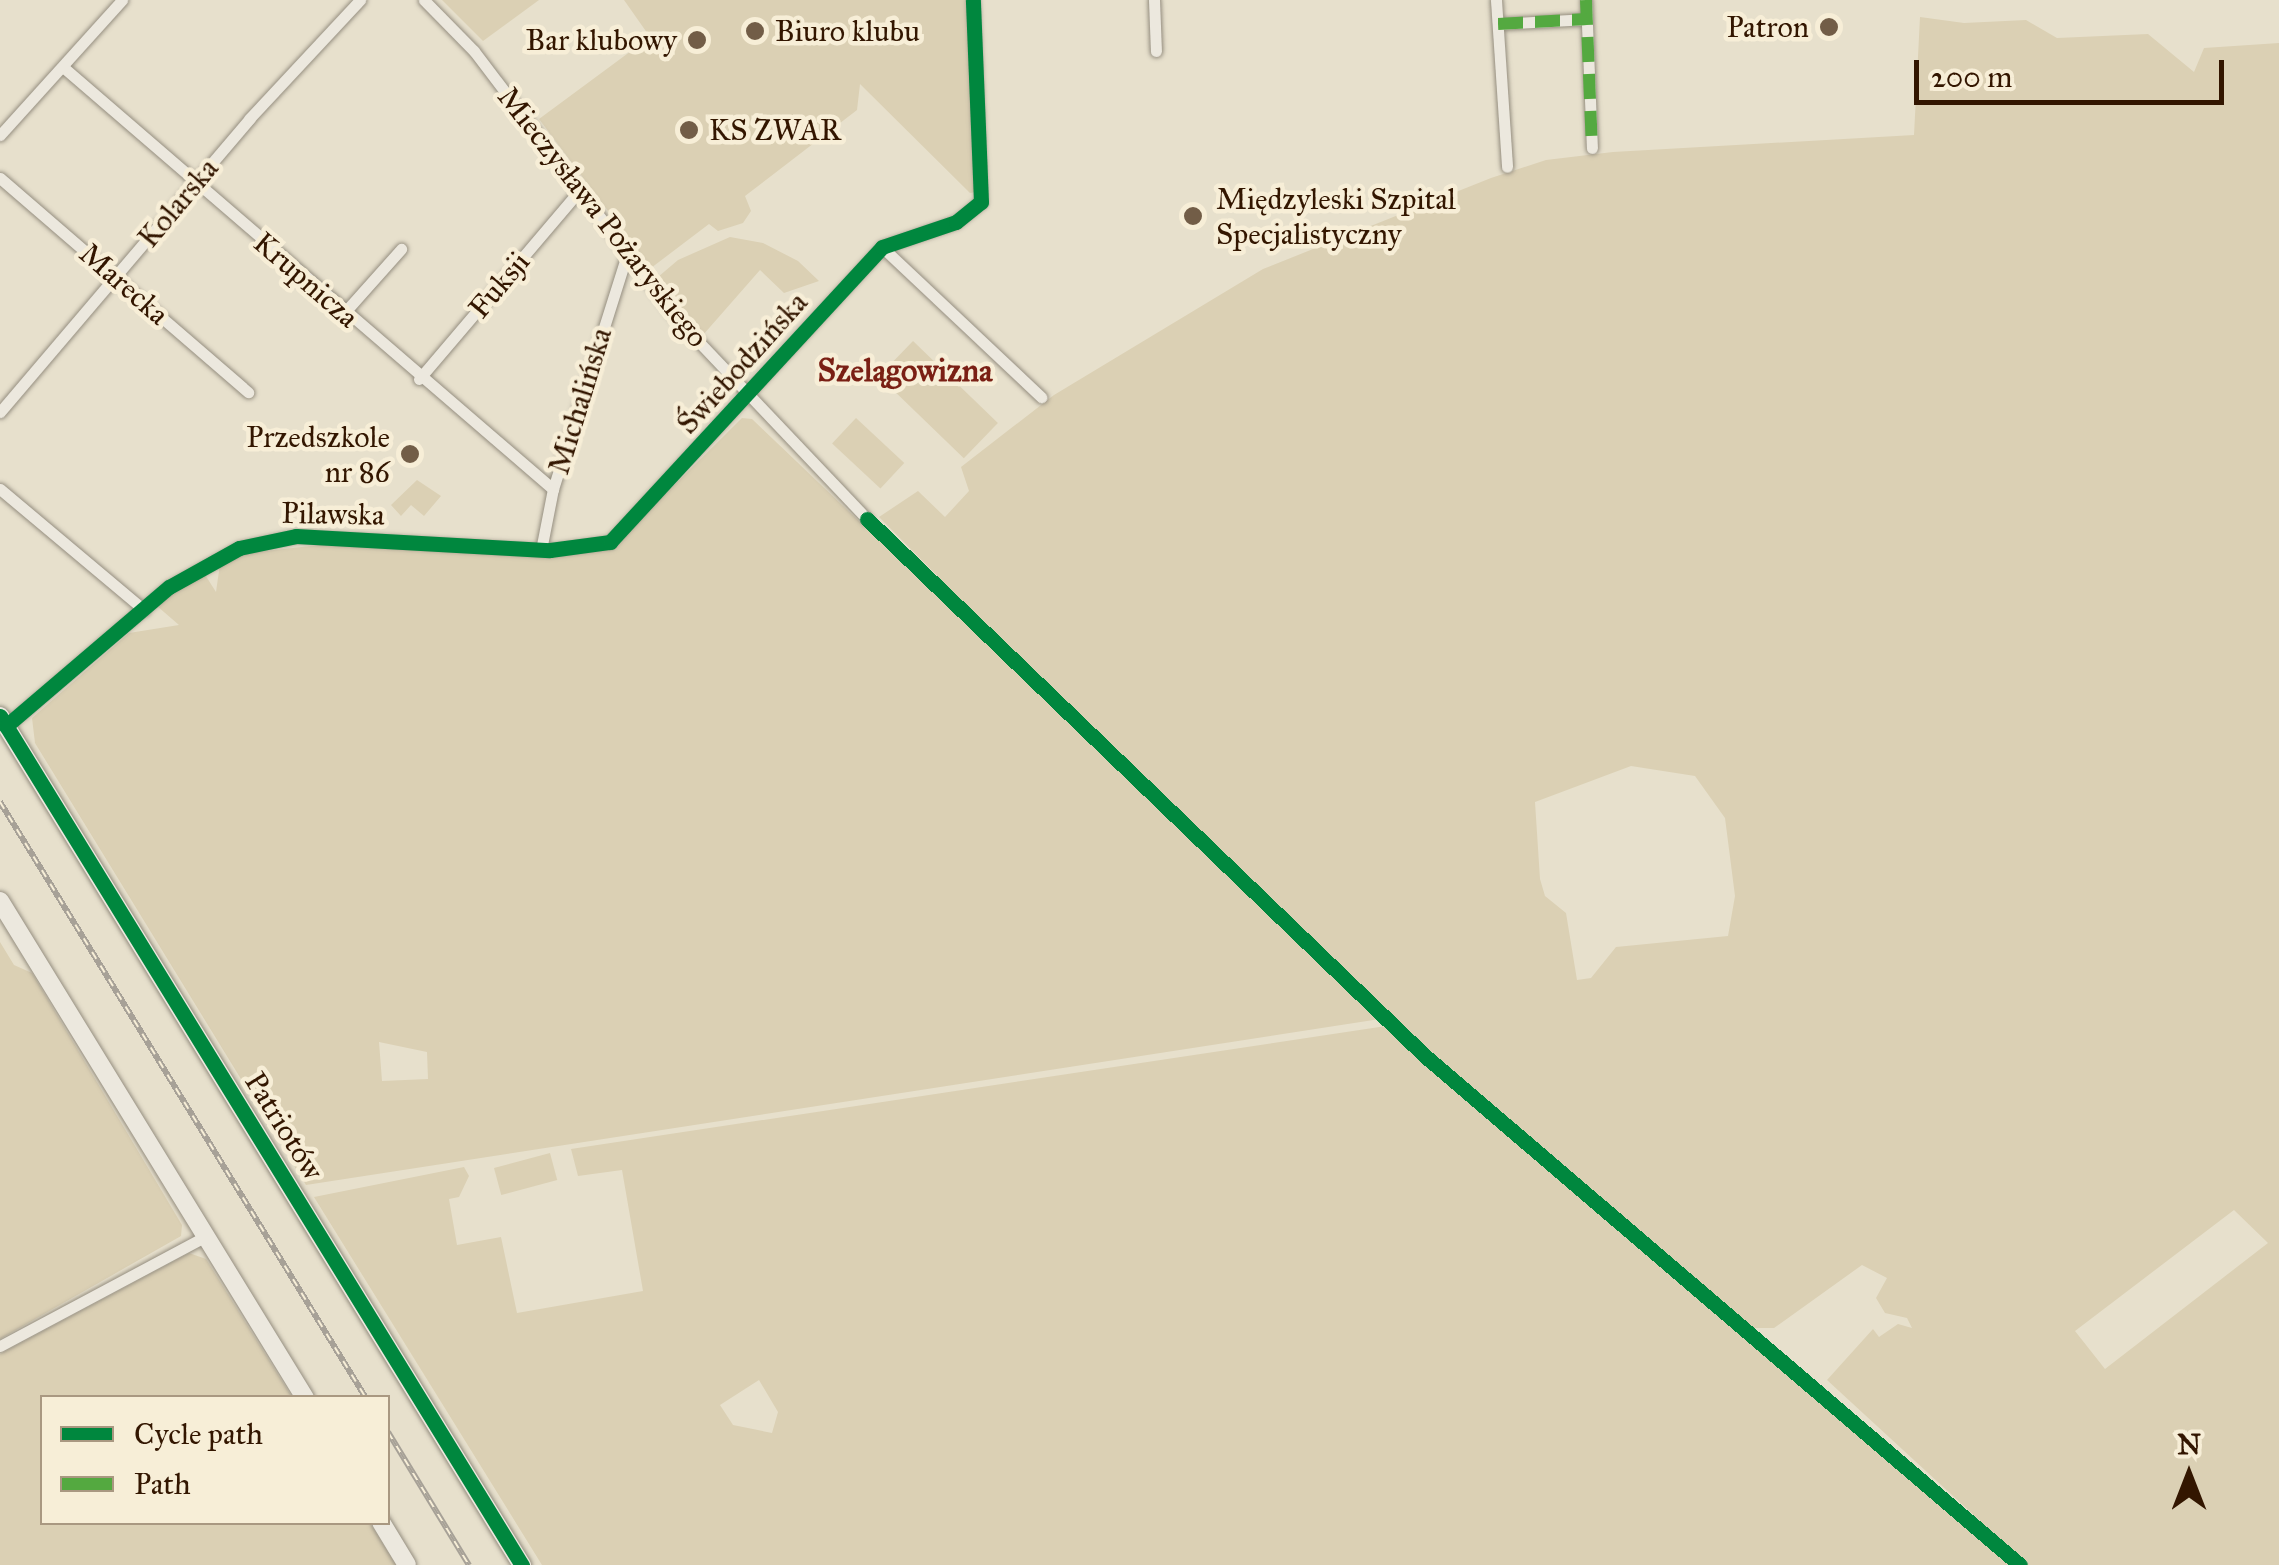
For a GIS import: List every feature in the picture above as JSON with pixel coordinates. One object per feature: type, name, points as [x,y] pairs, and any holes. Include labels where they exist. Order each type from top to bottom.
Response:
[{"type":"main road","name":"Patriotów","points":[[3,721],[522,1565]]},
{"type":"main road","points":[[0,901],[303,1395]]},
{"type":"main road","points":[[383,1525],[407,1565]]},
{"type":"street","points":[[0,135],[122,0]]},
{"type":"street","name":"Kolarska","points":[[0,412],[194,183],[360,0]]},
{"type":"street","name":"Mieczysława Pożaryskiego","points":[[424,0],[474,51],[627,255],[749,398],[867,519]]},
{"type":"street","name":"Świebodzińska","points":[[542,550],[610,542],[749,398],[882,247],[956,222],[981,202],[973,0]]},
{"type":"street","points":[[1154,0],[1156,51]]},
{"type":"street","points":[[1496,0],[1508,167]]},
{"type":"street","points":[[1586,0],[1592,148]]},
{"type":"street","points":[[1498,24],[1587,20]]},
{"type":"street","name":"Krupnicza","points":[[63,67],[553,489]]},
{"type":"street","name":"Marecka","points":[[0,178],[248,392]]},
{"type":"street","name":"Fuksji","points":[[420,378],[578,192]]},
{"type":"street","points":[[882,247],[1040,398]]},
{"type":"street","points":[[344,312],[401,249]]},
{"type":"street","name":"Michalińska","points":[[542,550],[553,489],[627,255]]},
{"type":"street","points":[[0,488],[144,610]]},
{"type":"street","name":"Pilawska","points":[[3,721],[213,559],[280,538],[542,550]]},
{"type":"street","points":[[0,1346],[206,1236]]},
{"type":"shaded area","points":[[442,0],[539,0],[483,41]]},
{"type":"shaded area","name":"KS ZWAR","points":[[624,0],[968,0],[977,192],[970,193],[860,84],[857,110],[745,196],[751,211],[743,223],[718,231],[709,224],[651,268],[539,119],[650,37]]},
{"type":"shaded area","points":[[1920,17],[1964,23],[2026,20],[2057,38],[2148,34],[2194,72],[2204,48],[2279,43],[2279,1565],[2028,1565],[1827,1380],[1873,1329],[1879,1337],[1898,1324],[1912,1328],[1907,1318],[1885,1313],[1876,1298],[1887,1278],[1862,1265],[1774,1328],[1749,1328],[1403,1027],[1071,711],[879,517],[918,491],[945,517],[969,491],[961,467],[1054,395],[1263,269],[1491,178],[1546,160],[1613,152],[1914,135]],"holes":[[[1631,766],[1695,776],[1725,818],[1735,896],[1728,936],[1616,947],[1591,978],[1577,980],[1566,913],[1545,896],[1540,879],[1535,802]],[[2234,1210],[2268,1243],[2105,1369],[2075,1331]]]},
{"type":"shaded area","points":[[730,237],[763,243],[798,261],[819,281],[784,293],[760,270],[703,335],[658,277],[678,260]]},
{"type":"shaded area","points":[[913,341],[998,423],[964,458],[879,376]]},
{"type":"shaded area","points":[[742,418],[752,419],[1380,1019],[306,1185],[35,743],[32,718],[129,633],[179,625],[157,606],[202,570],[216,592],[220,564],[239,554],[338,543],[543,557],[610,549]],"holes":[[[379,1042],[427,1052],[428,1079],[382,1081]]]},
{"type":"shaded area","points":[[856,418],[904,463],[880,489],[832,444]]},
{"type":"shaded area","points":[[417,480],[441,496],[424,516],[411,505],[401,516],[391,505]]},
{"type":"shaded area","points":[[0,942],[14,965],[32,973],[182,1225],[181,1236],[0,1339]]},
{"type":"shaded area","points":[[1386,1026],[2010,1565],[542,1565],[314,1197],[464,1167],[469,1176],[459,1197],[449,1199],[457,1245],[501,1237],[517,1313],[643,1291],[622,1170],[578,1176],[571,1149]],"holes":[[[759,1380],[778,1412],[772,1433],[733,1425],[720,1405]]]},
{"type":"shaded area","points":[[550,1153],[557,1180],[501,1195],[494,1168]]},
{"type":"shaded area","points":[[189,1253],[206,1259],[291,1395],[40,1395],[40,1525],[371,1525],[396,1565],[0,1565],[0,1354]]},
{"type":"railway","points":[[0,802],[364,1395]]},
{"type":"railway","points":[[390,1435],[469,1565]]},
{"type":"marked path","points":[[1586,0],[1592,148]]},
{"type":"marked path","points":[[1498,24],[1587,19]]},
{"type":"cycle path","points":[[6,726],[169,587],[239,548],[296,536],[550,550],[610,542],[882,247],[956,222],[981,202],[973,0]]},
{"type":"cycle path","points":[[867,519],[1425,1056],[2020,1565]]},
{"type":"cycle path","points":[[0,716],[522,1565]]},
{"type":"place","name":"Patron","points":[[1829,27]]},
{"type":"place","name":"Biuro klubu","points":[[755,31]]},
{"type":"place","name":"Bar klubowy","points":[[697,40]]},
{"type":"place","name":"KS ZWAR","points":[[689,130]]},
{"type":"place","name":"Międzyleski Szpital Specjalistyczny","points":[[1193,216]]},
{"type":"place","name":"Przedszkole nr 86","points":[[410,454]]},
{"type":"district","name":"Szelągowizna","points":[[905,371]]}]
